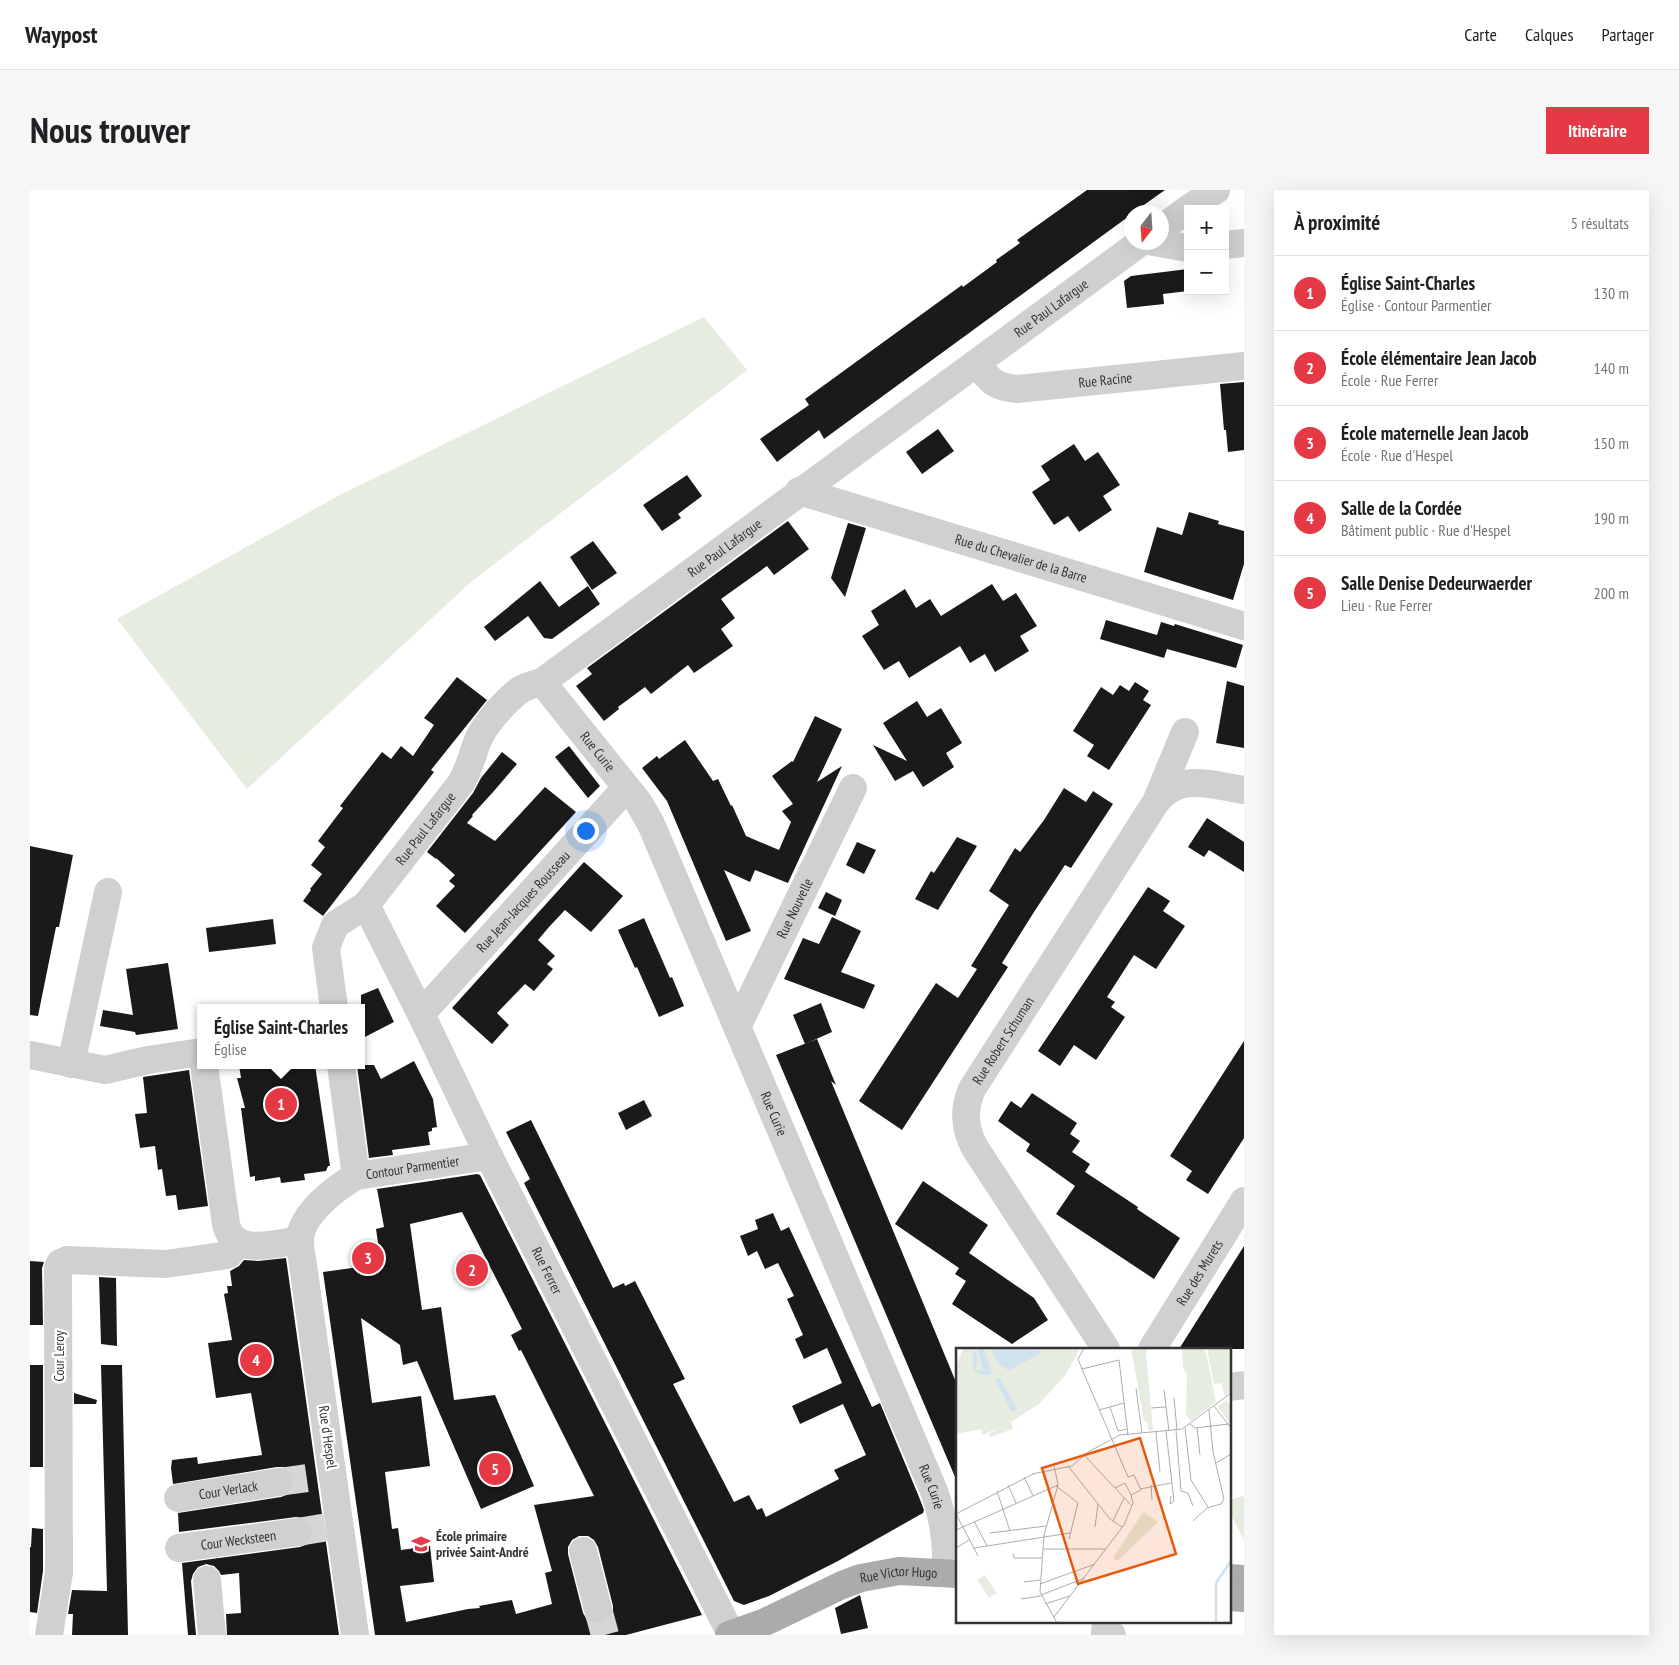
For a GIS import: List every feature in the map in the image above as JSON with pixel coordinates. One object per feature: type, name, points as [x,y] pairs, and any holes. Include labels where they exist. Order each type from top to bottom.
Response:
[{"type":"main road","name":"Rue Victor Hugo","points":[[730,1635],[788,1612],[842,1585],[861,1578],[889,1572],[910,1571],[952,1564]]},
{"type":"street","points":[[1194,205],[1216,190]]},
{"type":"street","points":[[1169,223],[1184,212]]},
{"type":"street","points":[[1229,245],[1244,243]]},
{"type":"street","points":[[1169,246],[1184,248]]},
{"type":"street","name":"Rue Paul Lafargue","points":[[333,1004],[326,948],[335,925],[366,905],[461,783],[471,764],[475,748],[484,729],[516,694],[529,685],[542,682],[799,491],[1130,250]]},
{"type":"street","name":"Rue Racine","points":[[976,364],[996,384],[1004,388],[1017,389],[1244,366]]},
{"type":"street","name":"Rue du Chevalier de la Barre","points":[[799,491],[1244,626]]},
{"type":"street","name":"Rue Curie","points":[[542,682],[639,803],[651,824],[934,1491],[943,1521],[952,1564]]},
{"type":"street","name":"Rue Robert Schuman","points":[[1105,1348],[975,1148],[966,1130],[966,1105],[972,1089],[1156,802],[1185,732]]},
{"type":"street","points":[[1156,802],[1168,789],[1184,783],[1204,783],[1244,790]]},
{"type":"street","name":"Rue Jean-Jacques Rousseau","points":[[421,1014],[626,788]]},
{"type":"street","name":"Rue Nouvelle","points":[[737,1027],[853,788]]},
{"type":"street","points":[[71,1064],[108,892]]},
{"type":"street","name":"Rue Ferrer","points":[[366,905],[489,1156],[730,1635]]},
{"type":"street","points":[[30,1055],[106,1070],[148,1060],[197,1053]]},
{"type":"street","points":[[205,1069],[226,1224],[232,1238],[240,1243],[255,1246],[300,1240],[305,1224],[320,1204],[339,1187],[356,1176]]},
{"type":"street","name":"Contour Parmentier","points":[[342,1069],[356,1176],[489,1156]]},
{"type":"street","name":"Rue des Murets","points":[[1153,1347],[1244,1201]]},
{"type":"street","name":"Rue d'Hespel","points":[[300,1240],[327,1475],[355,1635]]},
{"type":"street","name":"Cour Leroy","points":[[48,1635],[60,1572],[58,1268],[60,1263],[67,1260],[166,1264],[228,1255],[240,1243]]},
{"type":"street","name":"Cour Verlack","points":[[178,1498],[279,1482]]},
{"type":"street","name":"Cour Wecksteen","points":[[179,1548],[298,1532]]},
{"type":"street","points":[[583,1551],[598,1609]]},
{"type":"street","points":[[207,1580],[212,1635]]},
{"type":"street","points":[[1106,1622],[1105,1634],[1112,1635]]},
{"type":"street","points":[[1124,1635],[1125,1622]]},
{"type":"shaded area","points":[[704,317],[747,370],[471,582],[247,789],[117,619],[338,496]]},
{"type":"shaded area","points":[[1242,1496],[1244,1498],[1244,1540],[1232,1517],[1232,1499]]},
{"type":"building","points":[[1087,190],[1165,190],[1144,205],[1124,205],[1124,220],[824,439],[819,430],[777,462],[760,439],[809,405],[805,399],[962,285],[963,287],[997,262],[996,260],[1020,243],[1017,240]]},
{"type":"building","points":[[1184,269],[1184,291],[1163,294],[1164,304],[1127,308],[1124,281],[1131,276]]},
{"type":"building","points":[[1244,382],[1244,450],[1228,452],[1220,384]]},
{"type":"building","points":[[938,429],[954,451],[922,474],[906,452]]},
{"type":"building","points":[[1074,444],[1085,461],[1098,452],[1120,485],[1103,496],[1112,510],[1079,532],[1068,516],[1054,525],[1032,492],[1050,480],[1041,466]]},
{"type":"building","points":[[687,475],[702,496],[678,514],[681,518],[662,531],[643,505]]},
{"type":"building","points":[[1189,512],[1219,521],[1218,524],[1244,531],[1244,564],[1233,600],[1144,572],[1157,527],[1182,535]]},
{"type":"building","points":[[788,521],[809,549],[774,575],[767,566],[721,599],[735,618],[721,629],[733,646],[694,673],[688,665],[651,694],[645,687],[618,707],[619,709],[604,721],[576,686],[592,674],[587,668]]},
{"type":"building","points":[[848,523],[866,528],[845,597],[831,578]]},
{"type":"building","points":[[593,541],[617,573],[592,590],[570,557]]},
{"type":"building","points":[[540,581],[559,607],[588,586],[600,604],[552,639],[544,638],[528,616],[495,641],[484,627]]},
{"type":"building","points":[[992,584],[1003,601],[1016,593],[1037,626],[1020,636],[1029,651],[995,672],[985,654],[970,663],[960,646],[909,678],[899,661],[884,670],[862,636],[879,625],[871,611],[905,589],[916,608],[930,599],[941,616]]},
{"type":"building","points":[[1106,620],[1157,635],[1161,622],[1174,626],[1175,624],[1243,645],[1236,668],[1167,649],[1164,658],[1100,639]]},
{"type":"building","points":[[457,677],[487,700],[431,770],[434,772],[323,916],[303,901],[322,874],[311,865],[325,847],[318,841],[343,808],[340,806],[382,752],[391,759],[401,746],[413,756],[434,725],[424,718]]},
{"type":"building","points":[[1227,681],[1244,686],[1244,748],[1216,743]]},
{"type":"building","points":[[1135,682],[1149,691],[1143,700],[1151,705],[1109,770],[1087,756],[1094,745],[1073,731],[1101,687],[1113,695],[1120,685],[1129,691]]},
{"type":"building","points":[[917,701],[927,717],[941,708],[962,743],[946,753],[954,767],[923,787],[913,771],[895,781],[873,745],[907,761],[883,723]]},
{"type":"building","points":[[815,716],[842,729],[817,782],[842,766],[788,883],[755,870],[750,882],[724,870],[751,931],[726,941],[667,801],[642,768],[657,756],[659,759],[685,740],[713,781],[718,779],[746,836],[779,850],[791,822],[782,811],[793,804],[772,776],[793,762]]},
{"type":"building","points":[[569,746],[600,786],[588,798],[555,757]]},
{"type":"building","points":[[502,752],[517,764],[467,823],[495,841],[545,787],[576,812],[465,933],[436,906],[455,886],[449,881],[455,875],[427,852]]},
{"type":"building","points":[[1064,788],[1086,802],[1093,791],[1113,804],[1071,868],[1065,865],[1034,912],[1002,963],[1008,967],[902,1130],[859,1101],[936,983],[958,998],[977,969],[971,966],[1009,905],[989,891],[1015,848],[1020,852],[1044,820]]},
{"type":"building","points":[[1207,818],[1244,842],[1244,872],[1209,850],[1204,857],[1188,847]]},
{"type":"building","points":[[957,837],[977,846],[938,910],[915,899],[931,871],[934,873]]},
{"type":"building","points":[[857,842],[876,850],[864,874],[846,865]]},
{"type":"building","points":[[30,846],[73,855],[59,927],[56,927],[38,1016],[30,1015]]},
{"type":"building","points":[[584,862],[623,896],[591,932],[565,910],[549,927],[538,940],[555,956],[547,964],[553,969],[534,991],[525,984],[497,1013],[509,1025],[492,1044],[452,1008]]},
{"type":"building","points":[[1148,887],[1170,901],[1163,911],[1185,926],[1156,969],[1134,955],[1107,997],[1115,1002],[1111,1007],[1125,1017],[1096,1060],[1074,1045],[1060,1066],[1038,1051]]},
{"type":"building","points":[[826,892],[842,900],[835,916],[818,908]]},
{"type":"building","points":[[832,917],[861,931],[841,972],[875,985],[864,1009],[784,979],[803,938],[819,944]]},
{"type":"building","points":[[644,918],[684,1006],[659,1017],[618,930]]},
{"type":"building","points":[[273,919],[276,944],[209,952],[206,928]]},
{"type":"building","points":[[168,963],[178,1029],[136,1035],[135,1032],[100,1026],[103,1010],[133,1015],[126,969]]},
{"type":"building","points":[[378,988],[394,1022],[365,1037],[365,1004],[361,1004],[361,995]]},
{"type":"building","points":[[821,1003],[832,1032],[805,1044],[793,1015]]},
{"type":"building","points":[[817,1039],[836,1085],[831,1081],[956,1382],[956,1479],[776,1055]]},
{"type":"building","points":[[1244,1041],[1244,1138],[1208,1194],[1186,1180],[1192,1171],[1170,1156]]},
{"type":"building","points":[[414,1061],[433,1099],[437,1127],[432,1128],[432,1131],[428,1132],[430,1145],[392,1150],[393,1155],[369,1158],[358,1069],[365,1069],[365,1065],[374,1065],[381,1079]]},
{"type":"building","points":[[240,1069],[316,1069],[330,1166],[328,1166],[326,1171],[304,1174],[305,1180],[281,1183],[280,1177],[255,1181],[255,1176],[250,1177],[241,1108],[245,1108],[237,1078],[241,1078]]},
{"type":"building","points":[[189,1070],[208,1206],[178,1210],[176,1195],[166,1196],[162,1169],[158,1170],[155,1146],[140,1148],[135,1114],[147,1113],[143,1077]]},
{"type":"building","points":[[1032,1093],[1077,1123],[1070,1134],[1080,1141],[1072,1152],[1090,1164],[1085,1172],[1180,1238],[1154,1279],[1056,1214],[1075,1186],[1026,1151],[1030,1144],[998,1121],[1011,1101],[1021,1108]]},
{"type":"building","points":[[644,1100],[652,1116],[626,1130],[618,1113]]},
{"type":"building","points":[[531,1120],[613,1288],[624,1283],[625,1286],[635,1281],[685,1379],[673,1384],[734,1502],[749,1495],[757,1510],[762,1508],[766,1517],[839,1479],[834,1470],[866,1455],[843,1404],[800,1424],[792,1406],[842,1383],[827,1348],[804,1359],[795,1339],[803,1335],[787,1299],[794,1296],[778,1263],[765,1269],[757,1251],[748,1256],[740,1236],[758,1229],[755,1220],[773,1213],[781,1231],[789,1227],[872,1407],[880,1403],[919,1497],[924,1510],[923,1513],[838,1561],[769,1596],[744,1605],[734,1601],[524,1183],[530,1179],[506,1132]]},
{"type":"building","points":[[480,1175],[702,1615],[626,1635],[375,1635],[323,1272],[381,1264],[376,1229],[384,1227],[377,1189]],"holes":[[[462,1212],[522,1329],[511,1335],[519,1351],[521,1350],[594,1496],[534,1505],[552,1571],[545,1573],[552,1604],[516,1614],[512,1600],[406,1622],[400,1586],[434,1582],[430,1546],[401,1550],[398,1528],[392,1529],[385,1472],[430,1466],[421,1396],[372,1403],[361,1318],[400,1345],[403,1365],[417,1361],[481,1509],[534,1486],[495,1395],[454,1400],[441,1307],[422,1310],[410,1224]],[[579,1536],[588,1536],[594,1540],[598,1547],[613,1606],[613,1613],[609,1620],[602,1624],[593,1624],[587,1620],[583,1613],[568,1554],[568,1547],[572,1540]]]},
{"type":"building","points":[[923,1181],[988,1225],[969,1253],[1034,1298],[1048,1320],[1012,1344],[952,1304],[966,1281],[955,1274],[959,1268],[895,1224]]},
{"type":"building","points":[[1244,1246],[1244,1349],[1180,1348]]},
{"type":"building","points":[[286,1258],[339,1635],[227,1635],[226,1614],[241,1613],[239,1573],[221,1575],[214,1566],[206,1564],[198,1567],[191,1581],[196,1635],[188,1635],[182,1563],[300,1547],[308,1544],[313,1537],[313,1529],[310,1522],[304,1518],[296,1517],[179,1532],[178,1513],[281,1497],[289,1494],[294,1487],[294,1480],[291,1472],[284,1467],[277,1467],[173,1484],[171,1468],[172,1460],[197,1457],[198,1464],[262,1455],[251,1393],[216,1398],[208,1343],[232,1340],[224,1294],[228,1293],[227,1286],[232,1286],[230,1271],[239,1266],[244,1260],[258,1261]]},
{"type":"building","points":[[30,1261],[44,1262],[42,1268],[43,1325],[30,1325]]},
{"type":"building","points":[[99,1277],[116,1278],[117,1346],[101,1344]]},
{"type":"building","points":[[30,1365],[43,1365],[43,1467],[30,1467]]},
{"type":"building","points":[[101,1365],[122,1365],[128,1635],[72,1635],[73,1614],[68,1614],[72,1590],[107,1591]]},
{"type":"building","points":[[74,1393],[97,1400],[96,1404],[74,1404]]},
{"type":"building","points":[[32,1528],[43,1529],[43,1571],[37,1613],[30,1612],[30,1547]]},
{"type":"building","points":[[860,1595],[868,1628],[841,1634],[835,1608]]},
{"type":"tunnel","points":[[279,1482],[321,1476]]},
{"type":"tunnel","points":[[298,1532],[328,1527]]},
{"type":"tunnel","points":[[598,1609],[605,1635]]},
{"type":"place","name":"Église Saint-Charles","points":[[281,1104]]},
{"type":"place","name":"École maternelle Jean Jacob","points":[[368,1258]]},
{"type":"place","name":"École élémentaire Jean Jacob","points":[[472,1270]]},
{"type":"place","name":"Salle de la Cordée","points":[[256,1360]]},
{"type":"place","name":"Salle Denise Dedeurwaerder","points":[[495,1469]]},
{"type":"place","name":"École primaire privée Saint-André","points":[[421,1544]]}]
